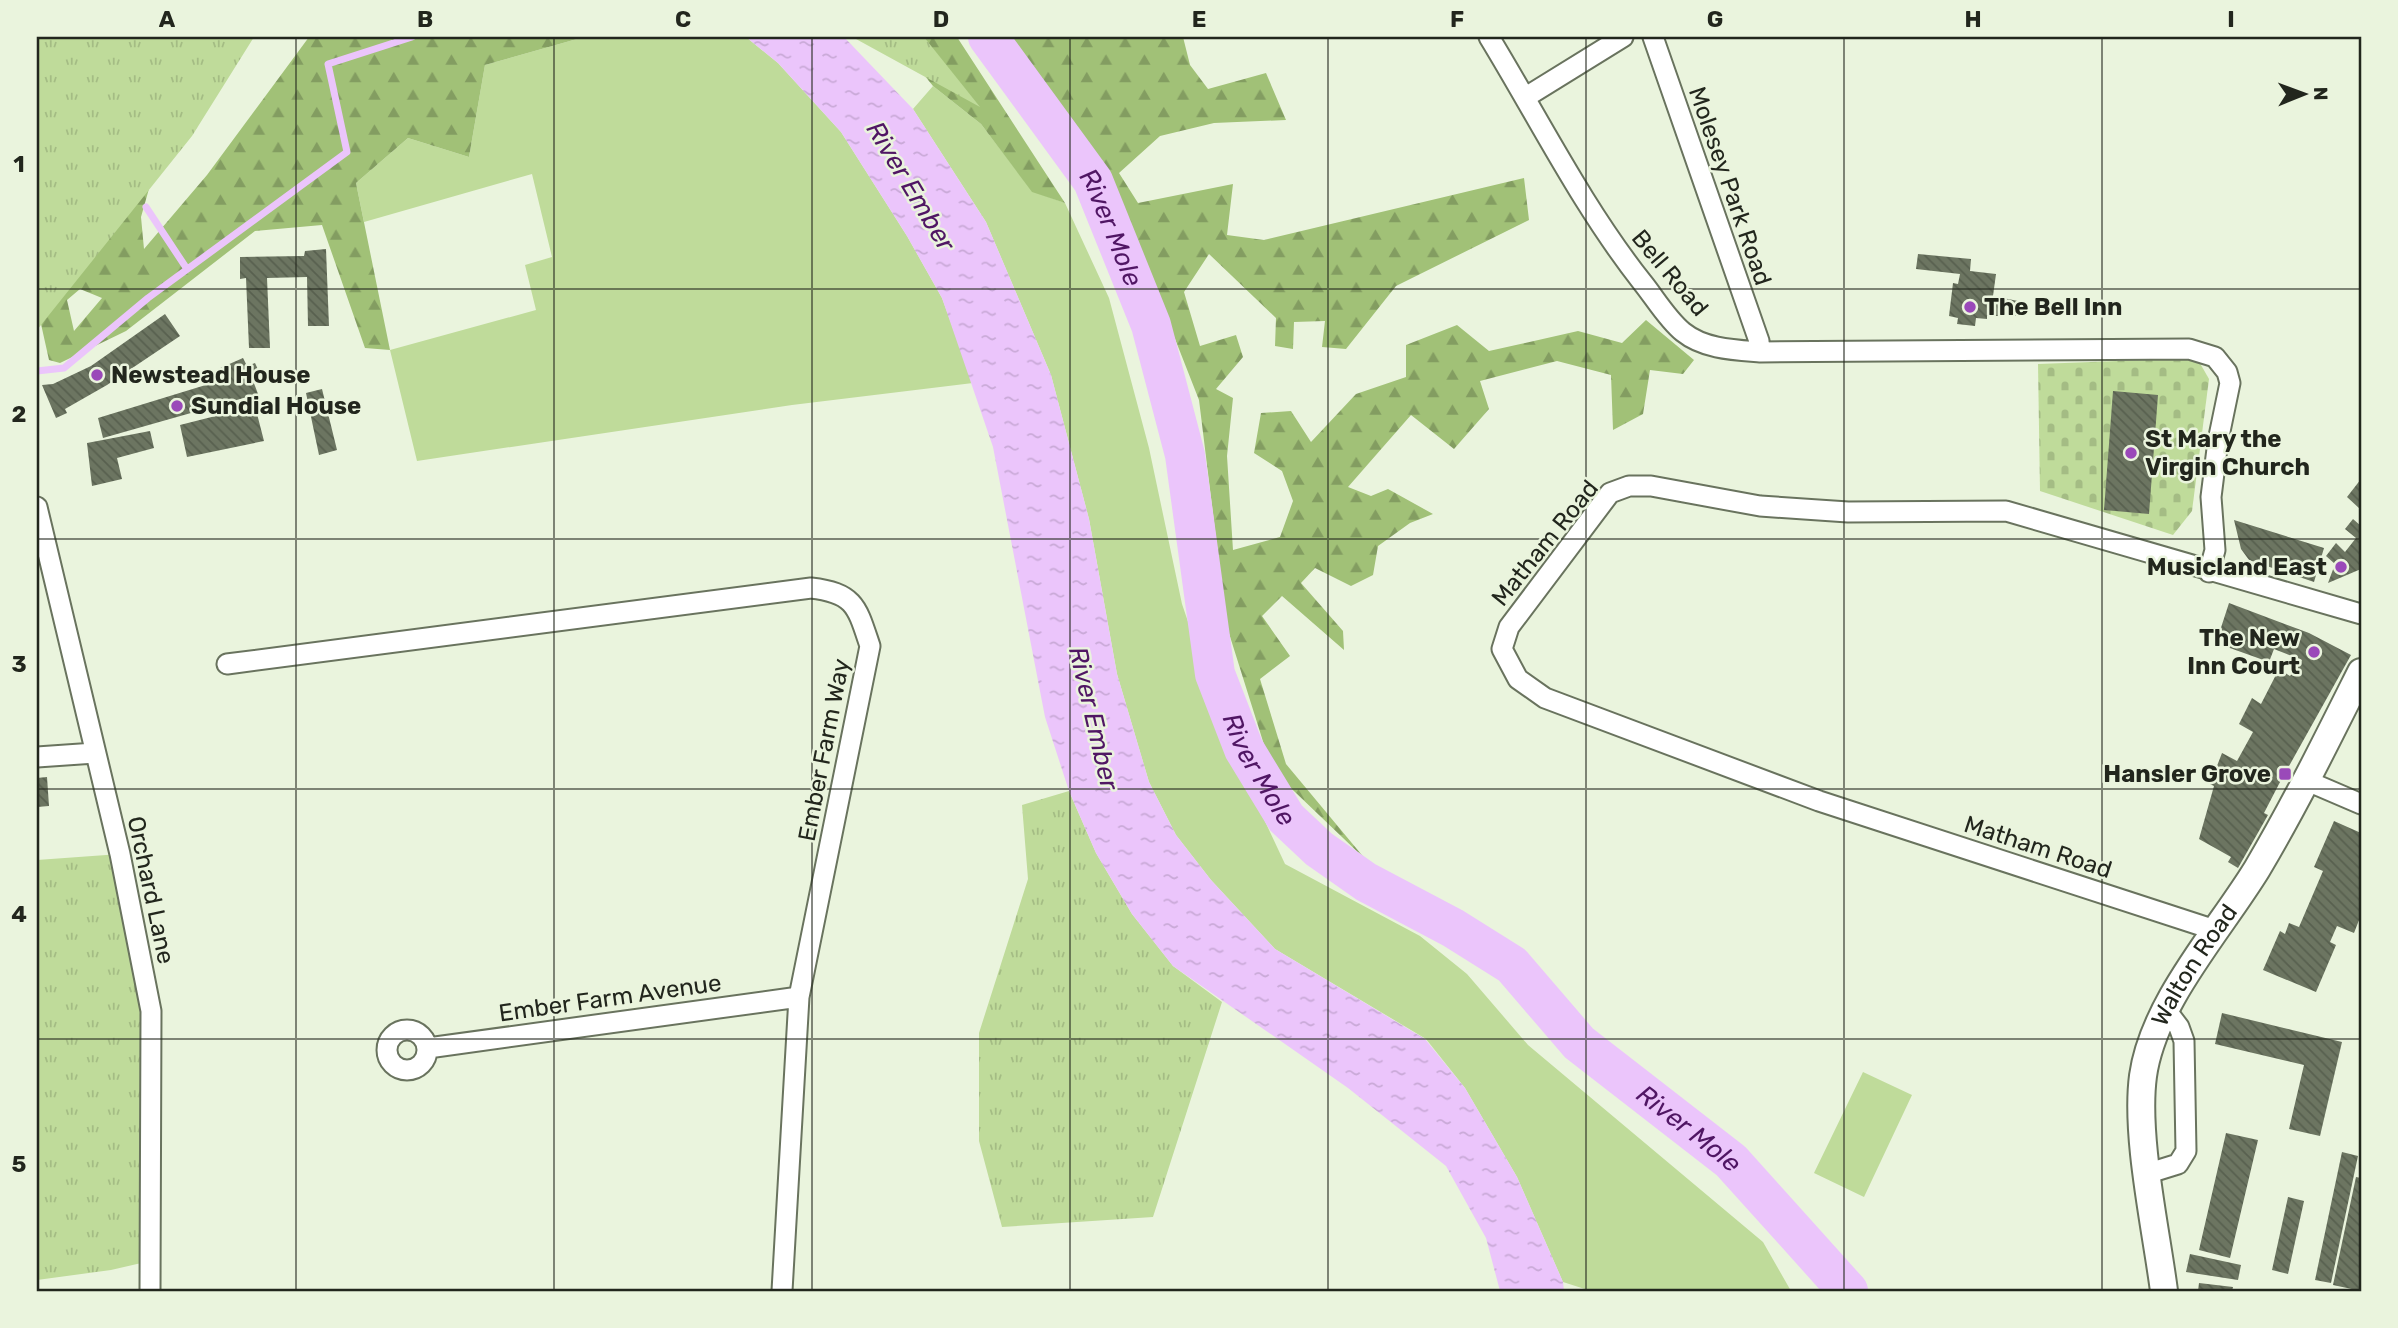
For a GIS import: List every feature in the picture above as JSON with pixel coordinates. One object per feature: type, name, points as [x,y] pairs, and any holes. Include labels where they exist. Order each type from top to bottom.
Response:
[{"type":"main road","name":"Walton Road","points":[[2164,1291],[2143,1122],[2143,1076],[2152,1037],[2181,982],[2218,931],[2258,866],[2361,673]]},
{"type":"street","name":"Bell Road","points":[[1489,37],[1526,97],[1560,163],[1598,221],[1674,323],[1683,332],[1706,344],[1760,352],[2189,349],[2208,352],[2221,362],[2230,383],[2218,441],[2211,497],[2215,550],[2209,572]]},
{"type":"street","points":[[1526,97],[1623,37]]},
{"type":"street","name":"Molesey Park Road","points":[[1653,37],[1760,352]]},
{"type":"street","name":"Matham Road","points":[[2218,931],[1819,801],[1545,698],[1518,679],[1502,649],[1509,627],[1610,493],[1629,486],[1651,486],[1772,507],[1848,512],[2006,511],[2361,614]]},
{"type":"street","name":"Orchard Lane","points":[[37,507],[120,854],[150,1011],[150,1291]]},
{"type":"street","name":"Ember Farm Way","points":[[227,664],[811,588],[833,590],[857,607],[870,646],[799,997],[782,1291]]},
{"type":"street","points":[[37,757],[94,753]]},
{"type":"street","points":[[2305,780],[2361,804]]},
{"type":"street","name":"Ember Farm Avenue","points":[[428,1048],[799,997]]},
{"type":"street","points":[[2149,1174],[2178,1164],[2186,1151],[2184,1041],[2179,1027],[2166,1010]]},
{"type":"green space","points":[[37,37],[156,164],[141,217],[144,249],[207,175],[309,37],[584,37],[485,65],[469,157],[408,138],[356,183],[390,350],[365,348],[322,225],[255,231],[126,331],[60,363],[49,360],[41,324],[57,265]],"holes":[[[80,289],[102,298],[74,331],[67,300]]]},
{"type":"green space","points":[[37,37],[254,37],[192,136],[37,330]]},
{"type":"green space","points":[[584,37],[746,37],[778,63],[841,132],[907,236],[942,298],[973,383],[792,405],[417,461],[390,350],[536,310],[525,265],[552,257],[532,174],[364,222],[356,183],[408,138],[469,157],[485,65]]},
{"type":"green space","points":[[853,37],[924,37],[980,107],[856,39]]},
{"type":"green space","points":[[893,37],[957,37],[1065,203],[1032,192],[981,124],[933,86]]},
{"type":"green space","points":[[1007,37],[1183,37],[1190,65],[1208,89],[1266,73],[1286,120],[1214,123],[1160,136],[1119,173],[1138,203],[1233,184],[1227,235],[1264,240],[1524,178],[1529,220],[1396,286],[1346,349],[1322,347],[1325,321],[1294,322],[1293,349],[1275,346],[1276,318],[1209,254],[1184,292],[1200,346],[1236,335],[1243,357],[1216,389],[1233,398],[1227,456],[1233,550],[1280,537],[1293,501],[1282,471],[1254,453],[1261,413],[1291,411],[1311,442],[1356,394],[1406,377],[1406,345],[1457,325],[1489,351],[1578,331],[1622,343],[1646,320],[1694,360],[1683,374],[1650,370],[1643,414],[1613,430],[1611,375],[1557,361],[1480,381],[1489,409],[1454,449],[1411,415],[1348,487],[1371,496],[1388,489],[1433,514],[1410,523],[1378,546],[1373,575],[1351,586],[1315,568],[1301,583],[1343,631],[1344,650],[1282,596],[1262,616],[1290,656],[1260,679],[1286,764],[1366,860],[1272,770],[1227,627],[1199,400],[1117,191]]},
{"type":"green space","points":[[933,86],[981,124],[1032,191],[1065,203],[1109,298],[1149,448],[1182,604],[1231,749],[1285,864],[1420,936],[1467,974],[1528,1045],[1763,1242],[1791,1291],[1591,1291],[1563,1282],[1517,1177],[1465,1088],[1426,1039],[1275,949],[1211,880],[1176,835],[1149,782],[1117,674],[1089,519],[1051,375],[986,222],[913,109]]},
{"type":"green space","points":[[2197,358],[2209,379],[2192,511],[2173,535],[2040,491],[2038,364]]},
{"type":"green space","points":[[1069,791],[1096,853],[1132,914],[1173,966],[1222,1002],[1153,1217],[1002,1227],[979,1141],[979,1033],[1028,879],[1022,805]]},
{"type":"green space","points":[[120,854],[151,1011],[150,1261],[111,1270],[37,1280],[37,860]]},
{"type":"green space","points":[[1863,1072],[1912,1095],[1864,1197],[1814,1173]]},
{"type":"water","name":"River Ember","points":[[746,37],[844,37],[913,109],[986,222],[1051,375],[1089,519],[1117,674],[1149,782],[1176,835],[1211,880],[1275,949],[1425,1039],[1465,1088],[1517,1177],[1563,1282],[1564,1291],[1500,1291],[1486,1238],[1446,1166],[1348,1088],[1173,966],[1132,914],[1096,853],[1069,791],[1045,717],[993,447],[942,298],[907,236],[841,132],[778,63]]},
{"type":"building","points":[[326,249],[329,326],[308,326],[307,277],[267,278],[270,348],[249,348],[246,278],[240,279],[240,257],[304,256],[305,251]]},
{"type":"building","points":[[1918,254],[1971,259],[1970,271],[1996,274],[1993,296],[2018,301],[2016,316],[1976,318],[1975,326],[1957,324],[1958,318],[1949,316],[1953,283],[1958,284],[1960,274],[1916,269]]},
{"type":"building","name":"Newstead House","points":[[165,314],[180,336],[107,385],[65,409],[67,413],[56,418],[42,385],[53,384],[91,366]]},
{"type":"building","name":"Sundial House","points":[[243,358],[247,366],[255,363],[261,376],[252,378],[258,394],[103,438],[98,418],[222,380],[218,369]]},
{"type":"building","points":[[322,389],[337,450],[319,455],[306,393]]},
{"type":"building","name":"St Mary the Virgin Church","points":[[2113,391],[2158,395],[2149,514],[2104,510]]},
{"type":"building","points":[[255,406],[264,441],[187,457],[180,425]]},
{"type":"building","points":[[150,431],[154,448],[117,458],[122,479],[92,486],[87,443]]},
{"type":"building","points":[[2361,479],[2361,507],[2360,509],[2347,497]]},
{"type":"building","points":[[2353,519],[2361,526],[2361,569],[2328,583],[2335,564],[2326,556],[2336,543],[2345,552],[2356,538],[2345,529]]},
{"type":"building","points":[[2234,520],[2324,548],[2314,582],[2249,560],[2241,549]]},
{"type":"building","points":[[2229,603],[2309,633],[2351,655],[2279,784],[2264,813],[2268,815],[2238,868],[2228,862],[2231,857],[2199,839],[2214,786],[2210,784],[2222,753],[2237,761],[2253,732],[2239,724],[2252,698],[2261,704],[2279,669],[2290,676],[2302,660],[2274,649],[2269,662],[2216,643]]},
{"type":"building","points":[[47,777],[49,806],[37,807],[37,778]]},
{"type":"building","points":[[2334,821],[2361,833],[2361,915],[2354,933],[2337,926],[2330,942],[2336,945],[2316,992],[2263,970],[2280,931],[2285,934],[2289,923],[2299,927],[2323,871],[2314,867]]},
{"type":"building","points":[[2222,1013],[2342,1042],[2320,1136],[2289,1129],[2304,1065],[2215,1044]]},
{"type":"building","points":[[2226,1133],[2258,1140],[2230,1258],[2199,1250]]},
{"type":"building","points":[[2342,1152],[2358,1156],[2331,1283],[2315,1280]]},
{"type":"building","points":[[2356,1177],[2361,1178],[2361,1291],[2333,1285]]},
{"type":"building","points":[[2288,1197],[2304,1201],[2288,1274],[2272,1270]]},
{"type":"building","points":[[2190,1254],[2241,1265],[2238,1280],[2186,1272]]},
{"type":"building","points":[[2199,1283],[2233,1287],[2232,1291],[2198,1291]]},
{"type":"waterway","points":[[37,371],[64,368],[148,298],[347,152],[328,64],[412,37]]},
{"type":"waterway","name":"River Mole","points":[[988,37],[1093,181],[1151,325],[1185,455],[1215,674],[1244,749],[1286,818],[1319,849],[1366,882],[1453,928],[1512,965],[1579,1043],[1731,1161],[1848,1291]]},
{"type":"waterway","points":[[146,207],[187,269]]},
{"type":"place","name":"The Bell Inn","points":[[1970,307]]},
{"type":"place","name":"Newstead House","points":[[97,375]]},
{"type":"place","name":"Sundial House","points":[[177,406]]},
{"type":"place","name":"St Mary the Virgin Church","points":[[2131,453]]},
{"type":"place","name":"Musicland East","points":[[2341,567]]},
{"type":"place","name":"The New Inn Court","points":[[2314,652]]},
{"type":"place","name":"Hansler Grove","points":[[2285,774]]}]
